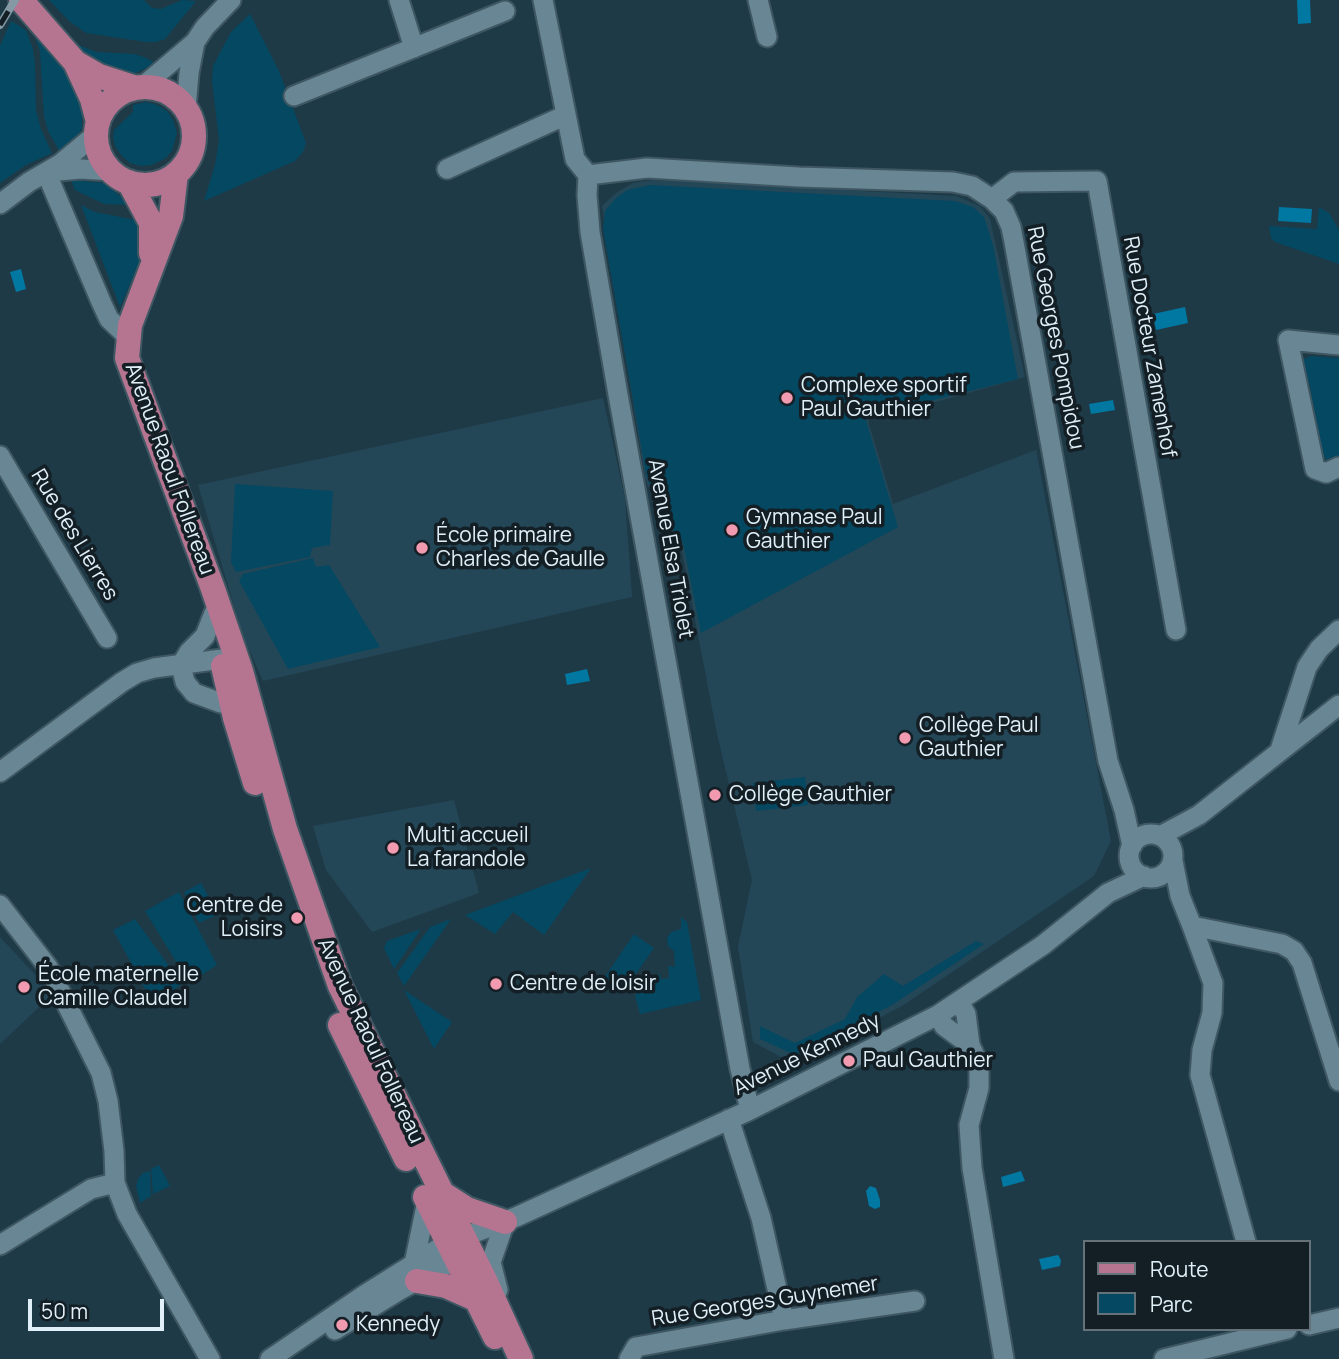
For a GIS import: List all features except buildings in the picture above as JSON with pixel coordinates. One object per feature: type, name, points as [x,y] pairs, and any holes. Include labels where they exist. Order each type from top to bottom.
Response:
[{"type":"main road","points":[[21,0],[75,62],[92,99],[100,155],[120,177],[149,185],[176,174],[184,165],[194,143],[191,120],[179,101],[162,90],[139,88],[99,76],[75,62]]},
{"type":"main road","points":[[97,128],[103,112],[116,96],[139,88]]},
{"type":"main road","name":"Avenue Raoul Follereau","points":[[176,174],[171,216],[127,336],[127,358],[213,601],[303,936],[332,1009],[379,1107],[435,1197]]},
{"type":"main road","name":"Avenue Raoul Follereau","points":[[120,177],[151,223],[150,268]]},
{"type":"main road","name":"Avenue Raoul Follereau","points":[[241,705],[340,986],[435,1197],[522,1359]]},
{"type":"main road","points":[[435,1197],[505,1222]]},
{"type":"main road","name":"Avenue Raoul Follereau","points":[[460,1247],[473,1298],[505,1359]]},
{"type":"main road","points":[[416,1272],[473,1298]]},
{"type":"street","points":[[139,88],[195,42],[205,27],[231,0]]},
{"type":"street","points":[[399,0],[414,48]]},
{"type":"street","name":"Avenue Elsa Triolet","points":[[543,0],[575,159],[588,175],[590,232],[612,359],[750,1110]]},
{"type":"street","points":[[758,0],[767,37]]},
{"type":"street","points":[[294,96],[506,11]]},
{"type":"street","points":[[186,109],[195,42]]},
{"type":"street","points":[[447,169],[566,115]]},
{"type":"street","points":[[0,204],[46,172],[97,128]]},
{"type":"street","name":"Rue Georges Pompidou","points":[[588,175],[647,167],[799,177],[953,182],[972,186],[1004,211],[1011,227],[1051,434],[1108,761],[1124,810],[1131,853]]},
{"type":"street","points":[[46,172],[81,169],[120,177]]},
{"type":"street","points":[[46,172],[102,304],[109,318],[127,336]]},
{"type":"street","name":"Rue Docteur Zamenhof","points":[[992,199],[1014,182],[1097,181],[1176,630]]},
{"type":"street","points":[[1339,345],[1288,340],[1315,469],[1326,473],[1339,467]]},
{"type":"street","name":"Rue des Lierres","points":[[0,456],[107,638]]},
{"type":"street","points":[[213,601],[205,636],[189,652],[181,665],[186,682],[194,693],[241,705]]},
{"type":"street","points":[[1280,750],[1307,667],[1319,649],[1339,630]]},
{"type":"street","points":[[0,772],[121,682],[154,668],[231,665]]},
{"type":"street","points":[[1164,845],[1339,705]]},
{"type":"street","name":"Rue Georges Pompidou","points":[[1124,810],[1136,825],[1164,845]]},
{"type":"street","points":[[1164,845],[1142,836],[1131,853],[1138,873],[1164,880],[1180,896]]},
{"type":"street","points":[[1150,877],[1167,872],[1164,845]]},
{"type":"street","points":[[1164,845],[1213,983],[1212,1013],[1202,1050],[1200,1075],[1245,1240]]},
{"type":"street","name":"Avenue Kennedy","points":[[1108,893],[1131,853]]},
{"type":"street","name":"Avenue Kennedy","points":[[270,1359],[505,1222],[750,1110],[938,1015],[1043,945],[1108,893],[1150,877]]},
{"type":"street","points":[[0,905],[48,967],[101,1073],[108,1101],[115,1183],[127,1214],[210,1359]]},
{"type":"street","points":[[1192,926],[1282,944],[1294,951],[1302,962],[1339,1081]]},
{"type":"street","points":[[959,1002],[966,1014],[970,1045],[979,1065],[979,1088],[969,1125],[972,1168],[1004,1359]]},
{"type":"street","points":[[938,1015],[944,1026],[970,1045]]},
{"type":"street","points":[[379,1107],[398,1123],[460,1247]]},
{"type":"street","points":[[729,1119],[761,1218],[784,1320]]},
{"type":"street","points":[[0,1245],[91,1189],[115,1183]]},
{"type":"street","points":[[416,1272],[435,1197]]},
{"type":"street","points":[[505,1222],[491,1262],[522,1359]]},
{"type":"street","name":"Avenue Kennedy","points":[[286,1359],[416,1272]]},
{"type":"street","name":"Rue Georges Guynemer","points":[[629,1359],[636,1347],[784,1320],[915,1301]]},
{"type":"street","points":[[1311,1325],[1339,1318]]},
{"type":"street","points":[[1164,1359],[1279,1331]]},
{"type":"shaded area","points":[[1297,0],[1310,0],[1311,23],[1298,24]]},
{"type":"shaded area","name":"Collège Paul Gauthier","points":[[653,180],[956,196],[980,206],[990,219],[1025,377],[868,421],[893,504],[1036,450],[1111,841],[1094,876],[902,1006],[792,1063],[753,1042],[738,947],[752,880],[717,734],[681,546],[657,509],[645,478],[602,206],[633,183]]},
{"type":"shaded area","points":[[1279,207],[1312,209],[1311,223],[1278,221]]},
{"type":"shaded area","points":[[21,269],[26,289],[16,292],[10,272]]},
{"type":"shaded area","points":[[1185,307],[1188,323],[1156,330],[1153,314]]},
{"type":"shaded area","name":"École primaire Charles de Gaulle","points":[[603,398],[625,499],[632,597],[263,681],[243,636],[198,485]]},
{"type":"shaded area","points":[[1113,400],[1115,410],[1091,414],[1089,404]]},
{"type":"shaded area","points":[[587,669],[590,681],[567,685],[565,674]]},
{"type":"shaded area","name":"Multi accueil La farandole","points":[[454,800],[479,893],[372,932],[326,870],[313,826]]},
{"type":"shaded area","name":"École maternelle Camille Claudel","points":[[0,937],[53,994],[0,1044]]},
{"type":"shaded area","points":[[1021,1171],[1025,1181],[1003,1187],[1001,1177]]},
{"type":"shaded area","points":[[870,1186],[876,1188],[880,1200],[880,1207],[875,1209],[869,1206],[866,1191]]},
{"type":"shaded area","points":[[1058,1255],[1060,1266],[1042,1270],[1039,1259]]},
{"type":"green space","points":[[49,0],[144,0],[152,8],[161,9],[182,0],[196,1],[165,39],[146,42],[86,33],[69,21]]},
{"type":"green space","points":[[250,14],[279,71],[306,143],[303,152],[295,161],[204,201],[219,140],[212,81],[213,66],[231,32]]},
{"type":"green space","points":[[11,21],[26,30],[33,49],[36,110],[52,153],[26,165],[0,183],[0,46]]},
{"type":"green space","points":[[34,33],[57,63],[71,76],[82,102],[82,128],[77,137],[60,152],[48,131],[44,116],[40,52]]},
{"type":"green space","points":[[74,43],[96,52],[135,54],[153,62],[153,65],[133,74],[123,74],[90,62]]},
{"type":"green space","points":[[146,102],[167,111],[177,133],[172,151],[166,158],[152,165],[141,166],[130,163],[122,156],[113,137],[114,130],[133,112],[133,105]]},
{"type":"green space","points":[[71,180],[104,183],[131,205],[104,204],[75,190]]},
{"type":"green space","name":"Complexe sportif Paul Gauthier","points":[[650,185],[955,201],[973,207],[984,217],[993,245],[1018,379],[865,417],[898,527],[701,633],[683,543],[659,509],[646,474],[603,229],[605,211],[615,199],[627,190]]},
{"type":"green space","points":[[81,205],[95,212],[141,221],[143,245],[139,263],[120,307]]},
{"type":"green space","points":[[1319,207],[1329,213],[1339,230],[1339,264],[1275,242],[1271,238],[1269,226],[1317,229]]},
{"type":"green space","points":[[1311,356],[1339,358],[1339,463],[1331,464],[1323,456],[1309,382],[1303,376],[1304,359]]},
{"type":"green space","points":[[235,484],[333,491],[330,545],[312,548],[310,557],[236,572],[231,562]]},
{"type":"green space","points":[[313,558],[316,567],[329,565],[380,647],[288,669],[239,581],[243,574]]},
{"type":"green space","points":[[805,777],[808,805],[756,811],[753,783]]},
{"type":"green space","points":[[591,868],[544,935],[513,912],[495,934],[465,915]]},
{"type":"green space","points":[[201,883],[218,914],[199,923],[184,892]]},
{"type":"green space","points":[[179,892],[217,965],[189,983],[145,911]]},
{"type":"green space","points":[[681,917],[687,922],[701,1000],[640,1014],[635,996],[639,989],[660,974],[661,979],[669,978],[668,966],[675,967],[674,951],[668,946],[667,938],[671,932],[681,929]]},
{"type":"green space","points":[[135,919],[182,984],[153,1003],[113,930]]},
{"type":"green space","points":[[451,919],[404,986],[397,973],[430,927]]},
{"type":"green space","points":[[421,929],[394,969],[384,948],[387,941]]},
{"type":"green space","points":[[634,934],[654,948],[624,991],[604,978]]},
{"type":"green space","points":[[976,941],[984,944],[892,1005],[795,1055],[760,1039],[760,1026],[795,1043],[845,1019],[857,997],[884,974],[903,986]]},
{"type":"green space","points":[[404,990],[452,1022],[434,1049]]},
{"type":"green space","points":[[159,1165],[170,1186],[153,1194],[151,1169]]},
{"type":"green space","points":[[150,1171],[151,1196],[140,1203],[136,1186],[138,1179],[143,1173]]},
{"type":"railway","points":[[0,25],[15,0]]},
{"type":"place","name":"Complexe sportif Paul Gauthier","points":[[787,398]]},
{"type":"place","name":"Gymnase Paul Gauthier","points":[[732,530]]},
{"type":"place","name":"École primaire Charles de Gaulle","points":[[422,548]]},
{"type":"place","name":"Collège Paul Gauthier","points":[[905,738]]},
{"type":"place","name":"Collège Gauthier","points":[[715,795]]},
{"type":"place","name":"Multi accueil La farandole","points":[[393,848]]},
{"type":"place","name":"Centre de Loisirs","points":[[297,918]]},
{"type":"place","name":"Centre de loisir","points":[[496,984]]},
{"type":"place","name":"École maternelle Camille Claudel","points":[[24,987]]},
{"type":"place","name":"Paul Gauthier","points":[[849,1061]]},
{"type":"place","name":"Kennedy","points":[[342,1325]]}]
